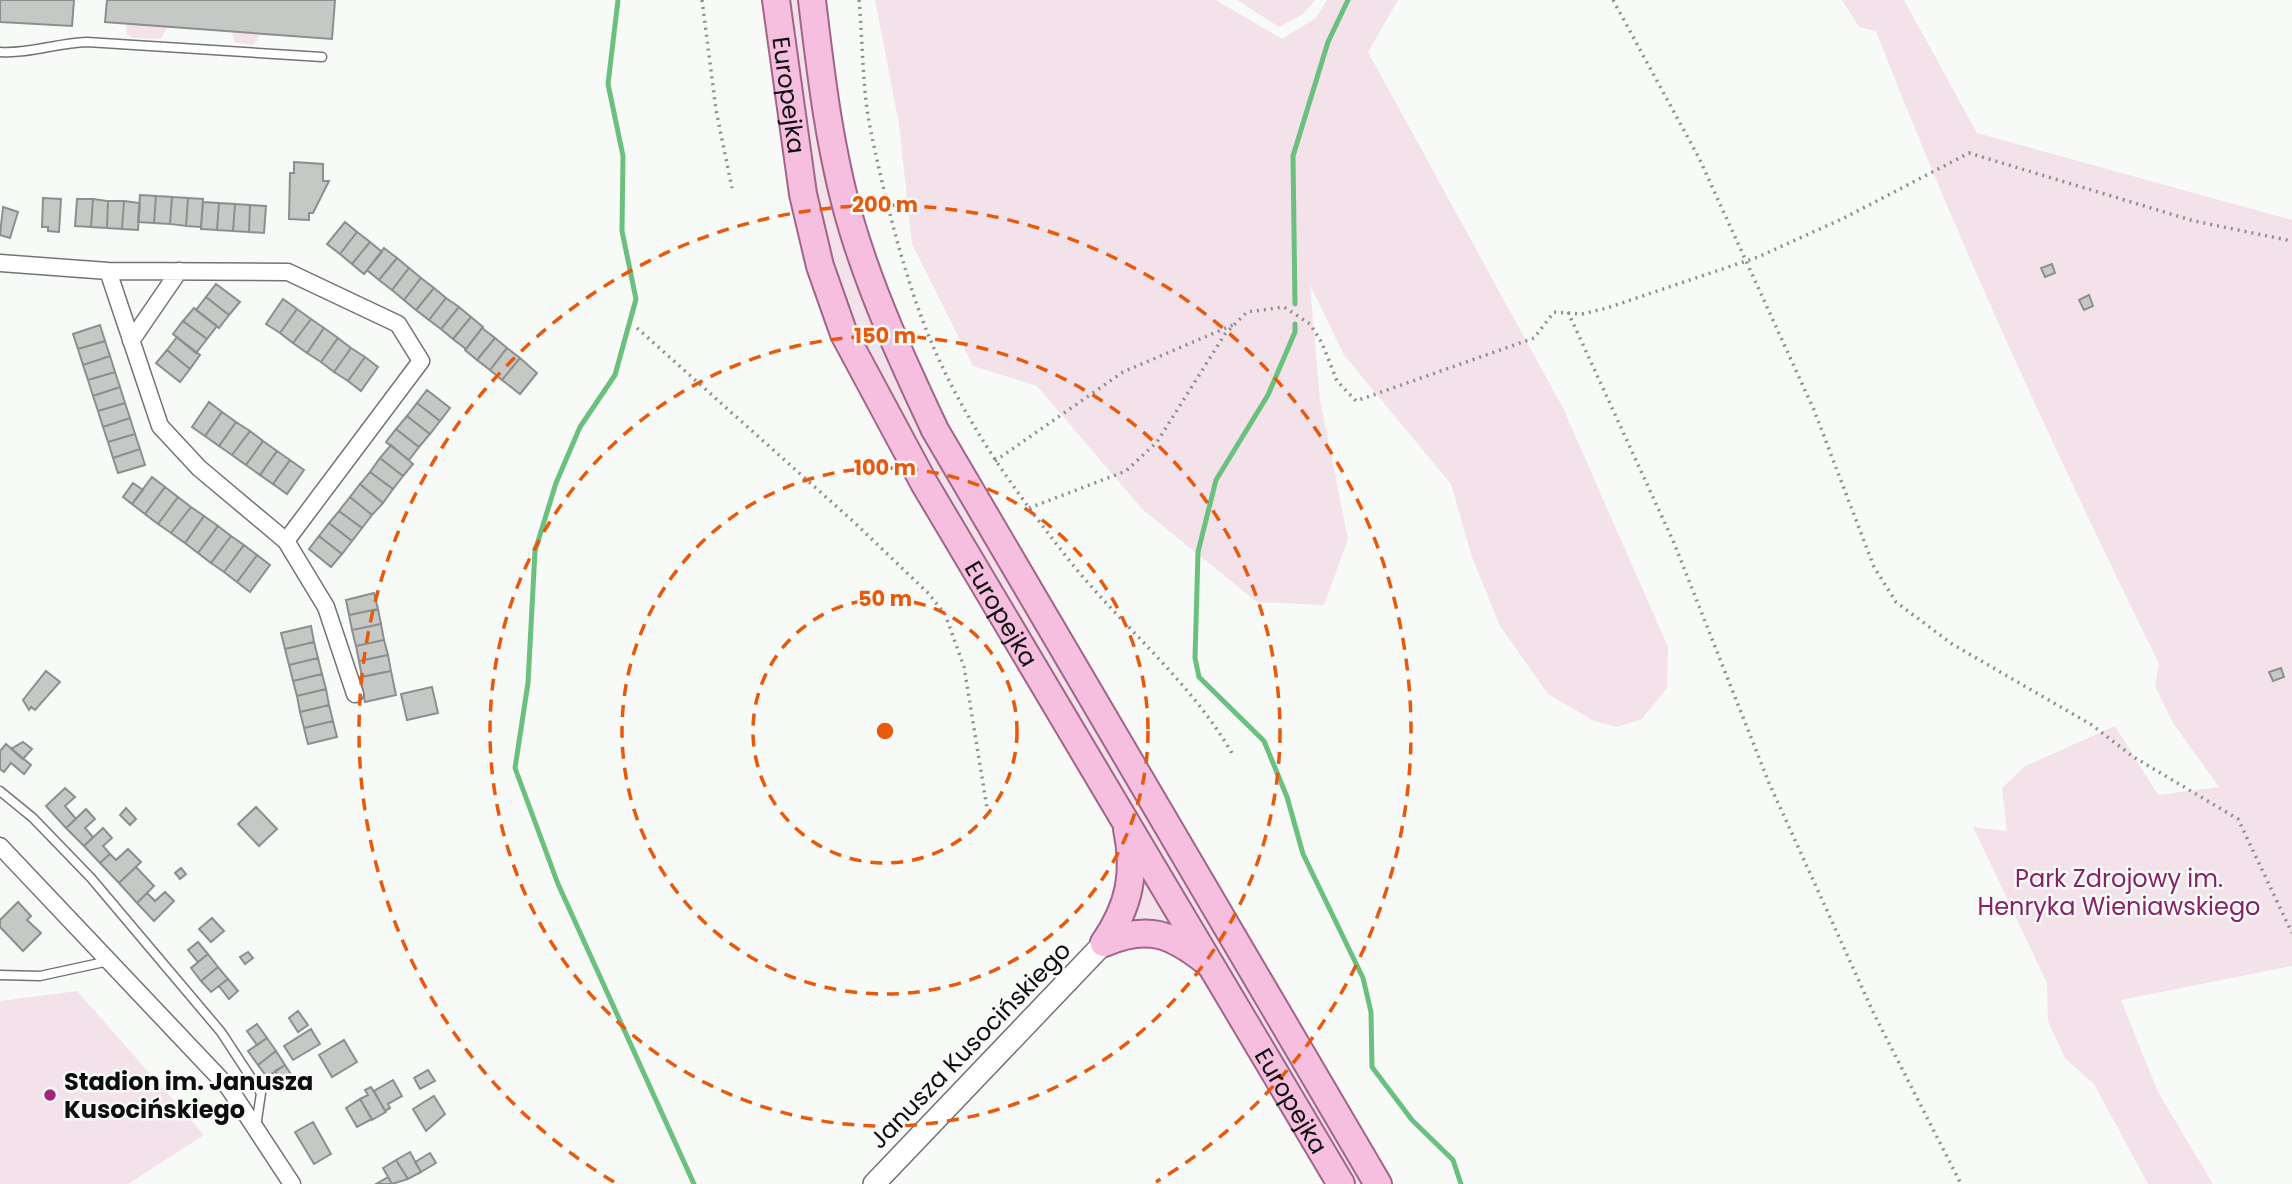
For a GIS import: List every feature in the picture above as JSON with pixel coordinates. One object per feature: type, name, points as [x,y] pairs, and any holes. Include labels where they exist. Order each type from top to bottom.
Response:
[{"type":"main road","name":"Europejka","points":[[776,0],[803,194],[820,266],[844,334],[924,483],[1216,969],[1341,1184]]},
{"type":"main road","name":"Europejka","points":[[812,0],[838,172],[852,227],[887,322],[935,430],[1378,1184]]},
{"type":"main road","points":[[1104,943],[1124,910],[1130,893],[1132,854],[1125,817]]},
{"type":"main road","points":[[1104,943],[1123,934],[1152,932],[1180,942],[1216,969]]},
{"type":"street","points":[[0,263],[108,271],[288,272],[398,324],[421,361],[286,541]]},
{"type":"street","points":[[108,271],[160,426],[199,468],[286,541],[326,607],[355,694]]},
{"type":"street","points":[[131,341],[179,271]]},
{"type":"street","points":[[0,846],[229,1088],[292,1184]]},
{"type":"street","name":"Janusza Kusocińskiego","points":[[874,1184],[1104,943]]},
{"type":"lane","points":[[0,52],[18,53],[60,43],[86,42],[323,57]]},
{"type":"lane","points":[[0,791],[33,818],[91,878],[221,1032],[261,1093],[256,1128]]},
{"type":"lane","points":[[0,975],[40,976],[110,961]]},
{"type":"path","points":[[702,0],[716,110],[732,188]]},
{"type":"path","points":[[859,0],[870,130],[905,266],[933,346],[994,461],[1075,567],[1188,692],[1220,732],[1233,755]]},
{"type":"path","points":[[1614,0],[1699,158],[1814,410],[1874,567],[1896,602],[1952,644],[2092,724],[2132,756],[2238,819],[2292,933]]},
{"type":"path","points":[[1029,508],[1126,471],[1157,442],[1225,334],[1247,312],[1284,307],[1310,324],[1322,343],[1338,381],[1356,401],[1534,338],[1554,312],[1582,314],[1607,308],[1746,261],[1844,218],[1969,153],[2194,221],[2292,241]]},
{"type":"path","points":[[1568,311],[1674,543],[1769,783],[1874,1014],[1961,1184]]},
{"type":"path","points":[[994,461],[1123,372],[1235,324]]},
{"type":"path","points":[[637,328],[898,564],[945,614],[957,639],[964,667],[987,808]]},
{"type":"green space","points":[[786,0],[800,0],[865,304],[917,421],[1365,1184],[1353,1184],[942,490],[853,324],[827,244],[815,192]]},
{"type":"green space","points":[[875,0],[1216,0],[1282,39],[1316,18],[1327,0],[1398,0],[1368,52],[1563,408],[1668,647],[1667,688],[1642,719],[1617,727],[1594,721],[1548,694],[1500,626],[1472,557],[1451,484],[1344,355],[1310,285],[1320,400],[1348,539],[1324,605],[1257,602],[1142,509],[1037,386],[973,366],[912,244],[899,124]]},
{"type":"green space","points":[[1237,0],[1315,0],[1303,14],[1279,27]]},
{"type":"green space","name":"Park Zdrojowy im. Henryka Wieniawskiego","points":[[1842,0],[1904,0],[1977,133],[2292,220],[2292,966],[2121,1000],[2158,1092],[2213,1184],[2148,1184],[2094,1084],[2065,1058],[2048,1021],[2047,983],[1973,827],[2007,831],[2002,788],[2025,766],[2115,726],[2158,795],[2219,787],[2173,723],[2155,686],[2159,664],[2011,350],[1941,192],[1876,31],[1859,27]]},
{"type":"green space","points":[[126,24],[167,27],[161,39],[133,38],[127,34]]},
{"type":"green space","points":[[232,32],[259,34],[252,45],[234,42]]},
{"type":"green space","points":[[1140,872],[1179,930],[1126,921]]},
{"type":"green space","points":[[77,991],[204,1135],[128,1184],[0,1184],[0,1001]]},
{"type":"building","points":[[0,0],[74,0],[72,26],[0,22]]},
{"type":"building","points":[[107,0],[335,0],[332,39],[105,22]]},
{"type":"building","points":[[294,162],[323,164],[323,181],[329,181],[313,213],[309,213],[309,220],[289,219],[290,173],[294,173]]},
{"type":"building","points":[[140,195],[156,196],[154,223],[138,222]]},
{"type":"building","points":[[156,196],[172,197],[170,224],[154,223]]},
{"type":"building","points":[[172,197],[188,198],[186,226],[170,224]]},
{"type":"building","points":[[43,198],[61,199],[59,232],[48,231],[48,227],[42,227]]},
{"type":"building","points":[[188,198],[203,199],[201,227],[186,226]]},
{"type":"building","points":[[77,199],[93,199],[91,227],[75,226]]},
{"type":"building","points":[[93,199],[108,201],[107,228],[91,227]]},
{"type":"building","points":[[108,201],[124,201],[122,229],[107,228]]},
{"type":"building","points":[[124,201],[140,203],[138,230],[122,229]]},
{"type":"building","points":[[203,202],[219,203],[217,230],[201,229]]},
{"type":"building","points":[[219,203],[235,204],[233,231],[217,230]]},
{"type":"building","points":[[235,204],[250,205],[249,232],[233,231]]},
{"type":"building","points":[[250,205],[266,206],[264,233],[249,232]]},
{"type":"building","points":[[3,207],[18,212],[10,238],[0,235]]},
{"type":"building","points":[[345,222],[357,232],[340,254],[327,244]]},
{"type":"building","points":[[357,232],[370,242],[352,264],[340,254]]},
{"type":"building","points":[[370,242],[382,252],[364,274],[352,264]]},
{"type":"building","points":[[384,248],[397,258],[379,280],[367,270]]},
{"type":"building","points":[[397,258],[409,268],[392,290],[379,280]]},
{"type":"building","points":[[2052,264],[2055,273],[2045,277],[2041,268]]},
{"type":"building","points":[[409,268],[421,278],[404,300],[392,290]]},
{"type":"building","points":[[421,278],[434,288],[416,310],[404,300]]},
{"type":"building","points":[[216,284],[240,302],[229,315],[206,297]]},
{"type":"building","points":[[434,288],[446,298],[429,320],[416,310]]},
{"type":"building","points":[[2089,295],[2093,306],[2084,310],[2079,300]]},
{"type":"building","points":[[206,297],[229,315],[219,328],[196,310]]},
{"type":"building","points":[[446,298],[459,307],[441,329],[429,320]]},
{"type":"building","points":[[283,299],[297,309],[280,333],[266,324]]},
{"type":"building","points":[[459,307],[471,317],[453,339],[441,329]]},
{"type":"building","points":[[194,308],[217,326],[207,339],[183,321]]},
{"type":"building","points":[[297,309],[311,319],[293,343],[280,333]]},
{"type":"building","points":[[471,317],[483,327],[466,349],[453,339]]},
{"type":"building","points":[[311,319],[324,328],[307,353],[293,343]]},
{"type":"building","points":[[183,321],[207,339],[196,353],[173,334]]},
{"type":"building","points":[[100,325],[105,341],[78,349],[73,334]]},
{"type":"building","points":[[324,328],[338,338],[321,362],[307,353]]},
{"type":"building","points":[[482,328],[495,338],[477,360],[465,350]]},
{"type":"building","points":[[177,337],[200,355],[190,369],[167,350]]},
{"type":"building","points":[[338,338],[351,348],[334,372],[321,362]]},
{"type":"building","points":[[495,338],[507,348],[490,370],[477,360]]},
{"type":"building","points":[[105,341],[110,356],[83,365],[78,349]]},
{"type":"building","points":[[351,348],[365,357],[348,381],[334,372]]},
{"type":"building","points":[[507,348],[520,358],[502,380],[490,370]]},
{"type":"building","points":[[167,350],[190,369],[180,382],[156,363]]},
{"type":"building","points":[[110,356],[115,372],[88,380],[83,365]]},
{"type":"building","points":[[365,357],[378,367],[361,391],[348,381]]},
{"type":"building","points":[[520,358],[537,373],[520,394],[502,380]]},
{"type":"building","points":[[115,372],[120,387],[93,396],[88,380]]},
{"type":"building","points":[[120,387],[125,403],[98,411],[93,396]]},
{"type":"building","points":[[427,390],[450,408],[440,421],[417,403]]},
{"type":"building","points":[[209,402],[222,412],[205,436],[192,427]]},
{"type":"building","points":[[125,403],[130,418],[103,427],[98,411]]},
{"type":"building","points":[[417,403],[440,421],[430,434],[407,416]]},
{"type":"building","points":[[222,412],[236,422],[219,446],[205,436]]},
{"type":"building","points":[[407,416],[430,434],[419,447],[396,429]]},
{"type":"building","points":[[130,418],[135,434],[108,442],[103,427]]},
{"type":"building","points":[[236,422],[250,431],[232,455],[219,446]]},
{"type":"building","points":[[396,429],[419,447],[409,460],[386,442]]},
{"type":"building","points":[[250,431],[263,441],[246,465],[232,455]]},
{"type":"building","points":[[135,434],[140,449],[113,458],[108,442]]},
{"type":"building","points":[[263,441],[277,451],[260,475],[246,465]]},
{"type":"building","points":[[391,445],[413,464],[403,476],[380,458]]},
{"type":"building","points":[[140,449],[145,465],[118,473],[113,458]]},
{"type":"building","points":[[277,451],[290,460],[273,484],[260,475]]},
{"type":"building","points":[[380,458],[403,476],[393,489],[370,472]]},
{"type":"building","points":[[290,460],[304,470],[287,494],[273,484]]},
{"type":"building","points":[[370,472],[393,489],[383,503],[360,484]]},
{"type":"building","points":[[152,477],[165,487],[145,514],[132,504]]},
{"type":"building","points":[[133,483],[143,490],[132,504],[123,497]]},
{"type":"building","points":[[360,484],[383,503],[372,515],[350,497]]},
{"type":"building","points":[[165,487],[178,497],[158,524],[145,514]]},
{"type":"building","points":[[178,497],[191,507],[171,533],[158,524]]},
{"type":"building","points":[[350,497],[372,515],[362,528],[339,511]]},
{"type":"building","points":[[191,507],[204,516],[185,543],[171,533]]},
{"type":"building","points":[[339,511],[362,528],[352,541],[329,523]]},
{"type":"building","points":[[204,516],[218,526],[198,553],[185,543]]},
{"type":"building","points":[[329,523],[352,541],[342,554],[319,536]]},
{"type":"building","points":[[218,526],[231,536],[211,563],[198,553]]},
{"type":"building","points":[[231,536],[244,545],[224,572],[211,563]]},
{"type":"building","points":[[319,536],[342,554],[331,567],[309,549]]},
{"type":"building","points":[[244,545],[257,555],[237,582],[224,572]]},
{"type":"building","points":[[257,555],[270,565],[250,592],[237,582]]},
{"type":"building","points":[[374,593],[378,609],[349,615],[346,600]]},
{"type":"building","points":[[378,609],[381,624],[352,630],[349,615]]},
{"type":"building","points":[[381,624],[384,640],[356,646],[352,630]]},
{"type":"building","points":[[311,626],[314,642],[285,649],[281,633]]},
{"type":"building","points":[[384,640],[388,655],[359,661],[356,646]]},
{"type":"building","points":[[314,642],[318,658],[289,665],[285,649]]},
{"type":"building","points":[[388,655],[391,671],[362,677],[359,661]]},
{"type":"building","points":[[318,658],[322,674],[293,681],[289,665]]},
{"type":"building","points":[[2281,668],[2284,677],[2273,681],[2269,672]]},
{"type":"building","points":[[46,671],[60,682],[35,710],[31,707],[29,710],[23,700]]},
{"type":"building","points":[[391,671],[396,695],[365,702],[360,677]]},
{"type":"building","points":[[322,674],[326,689],[297,696],[293,681]]},
{"type":"building","points":[[432,687],[438,713],[407,720],[401,694]]},
{"type":"building","points":[[326,689],[329,705],[300,712],[297,696]]},
{"type":"building","points":[[329,705],[333,721],[304,728],[300,712]]},
{"type":"building","points":[[333,721],[337,737],[308,744],[304,728]]},
{"type":"building","points":[[23,742],[32,749],[23,759],[11,749]]},
{"type":"building","points":[[6,744],[31,765],[24,774],[11,763],[4,772],[0,769],[0,751]]},
{"type":"building","points":[[65,788],[75,797],[65,806],[76,819],[66,828],[46,806]]},
{"type":"building","points":[[256,807],[277,829],[259,846],[238,824]]},
{"type":"building","points":[[126,808],[136,819],[130,825],[120,815]]},
{"type":"building","points":[[86,809],[95,819],[85,828],[93,837],[84,846],[66,828]]},
{"type":"building","points":[[103,828],[112,838],[103,846],[110,854],[100,863],[84,846]]},
{"type":"building","points":[[128,849],[141,862],[119,883],[100,863],[110,854],[116,860]]},
{"type":"building","points":[[136,867],[154,886],[137,903],[119,883]]},
{"type":"building","points":[[181,868],[186,874],[180,879],[175,873]]},
{"type":"building","points":[[165,892],[174,901],[154,921],[137,903],[147,893],[155,901]]},
{"type":"building","points":[[18,902],[31,916],[27,920],[41,933],[23,951],[0,927],[0,920]]},
{"type":"building","points":[[212,918],[224,931],[211,942],[199,929]]},
{"type":"building","points":[[198,942],[208,954],[198,962],[188,950]]},
{"type":"building","points":[[248,952],[253,958],[245,964],[240,957]]},
{"type":"building","points":[[208,954],[218,967],[201,981],[191,968]]},
{"type":"building","points":[[218,967],[228,979],[211,992],[201,981]]},
{"type":"building","points":[[228,979],[238,991],[229,999],[219,986]]},
{"type":"building","points":[[298,1011],[308,1025],[298,1032],[289,1018]]},
{"type":"building","points":[[257,1024],[267,1038],[257,1045],[247,1031]]},
{"type":"building","points":[[311,1029],[320,1044],[293,1060],[284,1046]]},
{"type":"building","points":[[267,1038],[276,1051],[258,1065],[248,1051]]},
{"type":"building","points":[[344,1040],[357,1062],[332,1077],[319,1055]]},
{"type":"building","points":[[276,1051],[285,1065],[267,1077],[258,1065]]},
{"type":"building","points":[[285,1065],[294,1079],[285,1085],[275,1071]]},
{"type":"building","points":[[428,1070],[435,1081],[420,1089],[414,1078]]},
{"type":"building","points":[[393,1080],[402,1096],[388,1104],[390,1108],[385,1111],[374,1091]]},
{"type":"building","points":[[371,1087],[386,1112],[372,1120],[360,1099],[368,1095],[365,1090]]},
{"type":"building","points":[[434,1096],[445,1114],[426,1131],[413,1109]]},
{"type":"building","points":[[360,1099],[372,1119],[357,1127],[346,1108]]},
{"type":"building","points":[[313,1122],[331,1154],[314,1164],[295,1132]]},
{"type":"building","points":[[410,1152],[421,1172],[408,1179],[396,1160]]},
{"type":"building","points":[[430,1153],[436,1163],[421,1172],[415,1162]]},
{"type":"building","points":[[396,1160],[408,1179],[392,1184],[383,1168]]},
{"type":"building","points":[[388,1177],[392,1184],[376,1184]]},
{"type":"waterway","points":[[618,0],[608,84],[623,156],[622,231],[636,299],[615,375],[580,427],[556,483],[535,551],[528,683],[515,768],[558,884],[694,1184]]},
{"type":"waterway","points":[[1295,304],[1293,156],[1328,42],[1348,0]]},
{"type":"waterway","points":[[1295,324],[1295,332],[1268,395],[1216,480],[1198,552],[1195,658],[1199,677],[1264,741],[1287,797],[1303,854],[1363,978],[1371,1012],[1372,1067],[1412,1120],[1453,1160],[1461,1184]]},
{"type":"place","name":"Stadion im. Janusza Kusocińskiego","points":[[50,1095]]}]
